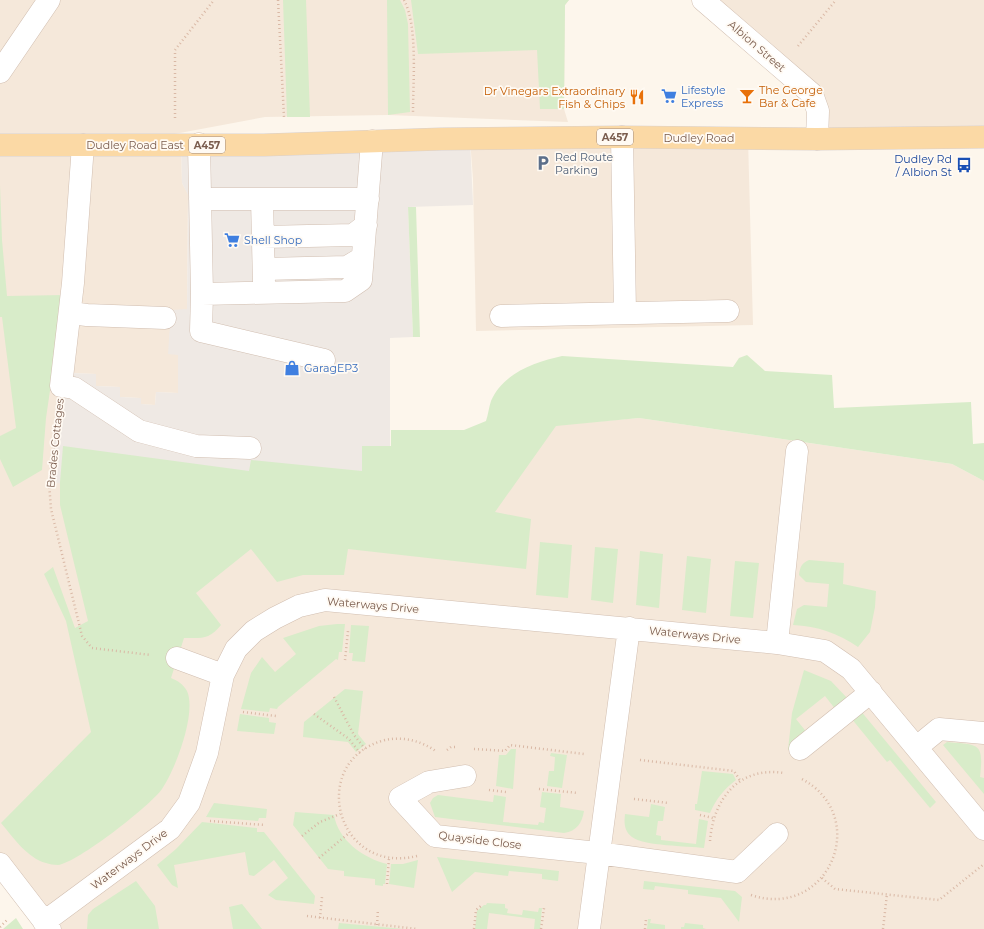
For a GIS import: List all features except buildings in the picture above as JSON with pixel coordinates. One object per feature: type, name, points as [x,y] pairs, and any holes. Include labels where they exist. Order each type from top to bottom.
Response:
[{"type":"main road","name":"Dudley Road","points":[[413,140],[622,137],[817,139],[984,137]]},
{"type":"main road","name":"Dudley Road East","points":[[0,145],[175,145],[413,140]]},
{"type":"street","points":[[0,72],[49,0]]},
{"type":"street","name":"Albion Street","points":[[704,0],[812,94],[818,111],[817,139]]},
{"type":"street","points":[[622,137],[625,314]]},
{"type":"street","points":[[202,294],[345,292],[361,280],[372,141]]},
{"type":"street","points":[[198,144],[202,294],[201,331],[324,360]]},
{"type":"street","name":"Brades Cottages","points":[[61,386],[70,312],[83,145]]},
{"type":"street","points":[[200,199],[368,199]]},
{"type":"street","points":[[262,199],[264,293]]},
{"type":"street","points":[[263,237],[353,235],[366,225]]},
{"type":"street","points":[[264,270],[346,268],[362,258]]},
{"type":"street","points":[[501,316],[728,311]]},
{"type":"street","points":[[70,312],[87,315],[164,318]]},
{"type":"street","points":[[61,386],[74,388],[139,431],[196,446],[250,448]]},
{"type":"street","points":[[777,643],[797,451]]},
{"type":"street","name":"Waterways Drive","points":[[47,926],[170,828],[189,803],[207,753],[223,675],[236,649],[254,631],[275,618],[299,606],[325,600],[777,643],[825,652],[851,669],[984,829]]},
{"type":"street","points":[[589,929],[629,628]]},
{"type":"street","points":[[177,658],[223,675]]},
{"type":"street","points":[[800,749],[871,692]]},
{"type":"street","points":[[917,747],[940,729],[984,733]]},
{"type":"street","name":"Quayside Close","points":[[465,776],[429,782],[400,798],[435,836],[598,853],[737,872],[777,834]]},
{"type":"street","points":[[0,864],[47,926]]},
{"type":"path","points":[[175,145],[175,50],[214,0]]},
{"type":"path","points":[[278,0],[284,117],[289,123]]},
{"type":"path","points":[[404,0],[411,19],[413,48],[413,140]]},
{"type":"path","points":[[780,66],[836,0]]},
{"type":"path","name":"Brades Cottages","points":[[61,386],[49,483],[51,509],[82,636],[92,648],[177,658]]},
{"type":"path","points":[[345,660],[348,626]]},
{"type":"path","points":[[334,697],[354,735],[366,749]]},
{"type":"path","points":[[237,711],[276,716]]},
{"type":"path","points":[[314,714],[349,740],[360,753]]},
{"type":"path","points":[[634,759],[734,772],[741,782]]},
{"type":"path","points":[[539,788],[584,794]]},
{"type":"path","points":[[630,799],[669,803]]},
{"type":"path","points":[[302,836],[320,822],[340,814]]},
{"type":"path","points":[[700,815],[713,818]]},
{"type":"path","points":[[206,820],[265,825]]},
{"type":"path","points":[[319,858],[349,833]]},
{"type":"path","points":[[387,884],[389,858]]},
{"type":"path","points":[[822,878],[835,889],[939,900],[984,864]]},
{"type":"path","points":[[883,929],[887,894]]},
{"type":"path","points":[[320,918],[322,897]]},
{"type":"path","points":[[474,929],[476,910],[481,906]]},
{"type":"path","points":[[542,929],[544,908]]},
{"type":"path","points":[[377,925],[378,909]]},
{"type":"path","points":[[307,916],[417,929]]},
{"type":"path","points":[[645,929],[646,919]]},
{"type":"shaded area","points":[[0,0],[569,0],[565,5],[564,109],[568,122],[388,115],[265,117],[169,135],[181,144],[182,183],[188,194],[187,310],[171,310],[169,354],[178,354],[178,393],[156,392],[155,405],[140,404],[140,398],[120,397],[120,387],[96,386],[96,374],[72,373],[61,386],[49,482],[494,512],[556,425],[639,418],[952,464],[984,481],[984,929],[50,929],[0,864]]},
{"type":"shaded area","points":[[703,0],[984,0],[984,137],[817,139],[818,111]]},
{"type":"shaded area","points":[[748,138],[753,325],[476,331],[473,179],[470,139]]},
{"type":"shaded area","points":[[470,139],[473,205],[408,207],[413,337],[390,338],[390,494],[49,483],[61,386],[72,373],[96,374],[96,386],[120,387],[120,397],[141,398],[141,404],[155,405],[156,392],[178,393],[178,355],[168,354],[171,310],[187,309],[188,195],[182,183],[181,144]]},
{"type":"green space","points":[[283,0],[306,0],[310,117],[287,117]]},
{"type":"green space","points":[[387,0],[400,0],[405,10],[408,24],[410,112],[388,115]]},
{"type":"green space","points":[[411,0],[569,0],[565,5],[564,109],[540,109],[537,50],[418,54]]},
{"type":"green space","points":[[0,185],[2,240],[7,296],[64,295],[46,418],[42,470],[13,487],[0,459],[0,436],[16,428],[2,317],[0,317]]},
{"type":"green space","points":[[408,207],[416,207],[420,337],[413,337]]},
{"type":"green space","points":[[747,355],[765,371],[832,375],[834,408],[971,402],[973,444],[984,443],[984,481],[952,464],[639,418],[556,426],[495,512],[531,519],[526,569],[348,549],[344,575],[303,575],[277,582],[251,549],[196,593],[221,625],[209,636],[184,638],[171,678],[184,686],[187,691],[189,713],[187,727],[173,769],[162,789],[155,797],[129,820],[96,845],[81,855],[58,865],[46,863],[33,857],[1,823],[91,732],[66,621],[44,574],[53,567],[75,628],[88,621],[60,505],[63,446],[249,471],[251,460],[362,471],[362,446],[391,446],[391,430],[464,430],[486,421],[491,401],[496,391],[512,376],[531,365],[562,356],[733,367],[739,358]]},
{"type":"green space","points":[[540,542],[572,545],[568,598],[536,595]]},
{"type":"green space","points":[[595,547],[618,549],[613,603],[591,600]]},
{"type":"green space","points":[[640,551],[663,554],[659,608],[636,605]]},
{"type":"green space","points":[[687,556],[711,559],[706,613],[682,610]]},
{"type":"green space","points":[[809,560],[844,563],[843,584],[876,591],[875,607],[870,632],[858,647],[827,631],[793,625],[797,609],[804,605],[827,607],[829,584],[806,582],[799,575],[801,566]]},
{"type":"green space","points":[[735,561],[759,563],[753,618],[730,616]]},
{"type":"green space","points":[[345,624],[342,652],[339,652],[338,660],[336,659],[277,709],[270,708],[269,712],[241,709],[251,673],[262,657],[275,672],[296,654],[283,638],[319,626]]},
{"type":"green space","points":[[351,625],[369,626],[365,662],[352,661],[353,653],[349,653]]},
{"type":"green space","points":[[804,670],[831,681],[849,700],[836,710],[825,696],[796,719],[808,734],[788,750],[792,713]]},
{"type":"green space","points":[[345,689],[363,691],[358,734],[366,744],[356,752],[348,742],[303,737],[304,722]]},
{"type":"green space","points":[[860,710],[936,802],[930,808],[890,760],[887,762],[851,718]]},
{"type":"green space","points":[[240,714],[269,718],[269,722],[276,723],[274,734],[237,731]]},
{"type":"green space","points":[[947,742],[973,745],[980,751],[980,777],[984,778],[984,794],[943,745]]},
{"type":"green space","points":[[511,749],[516,749],[513,789],[496,786],[499,755],[506,755]]},
{"type":"green space","points":[[551,753],[567,755],[562,788],[547,786],[549,771],[554,771],[555,757],[550,756]]},
{"type":"green space","points":[[702,771],[733,774],[736,780],[721,795],[710,813],[695,810]]},
{"type":"green space","points":[[542,792],[561,794],[560,807],[584,811],[582,819],[576,828],[564,833],[435,817],[430,803],[433,798],[438,795],[493,802],[494,795],[506,797],[503,822],[538,825],[539,822],[544,823],[546,808],[540,807]]},
{"type":"green space","points":[[214,803],[267,809],[266,818],[259,818],[258,821],[206,817]]},
{"type":"green space","points":[[651,804],[665,807],[663,821],[658,821],[656,835],[661,836],[661,840],[696,844],[699,819],[708,821],[704,848],[655,844],[638,840],[629,835],[625,827],[625,814],[649,817]]},
{"type":"green space","points":[[295,812],[334,815],[336,824],[346,840],[353,847],[369,857],[387,864],[385,884],[383,884],[383,886],[375,885],[375,879],[344,876],[344,871],[328,869],[293,825]]},
{"type":"green space","points":[[202,822],[257,828],[257,832],[264,832],[315,896],[314,904],[276,900],[268,895],[288,878],[274,860],[254,876],[249,875],[245,852],[174,865],[178,888],[172,885],[157,865],[176,849]]},
{"type":"green space","points":[[437,857],[559,871],[558,881],[542,879],[542,874],[509,871],[508,876],[475,872],[452,892]]},
{"type":"green space","points":[[418,860],[414,888],[389,884],[391,864],[403,864]]},
{"type":"green space","points":[[136,881],[155,906],[159,929],[87,929],[88,915],[93,909]]},
{"type":"green space","points":[[644,881],[735,891],[742,897],[739,922],[721,898],[688,894],[688,890],[655,886],[654,890],[643,889]]},
{"type":"green space","points":[[487,903],[505,904],[505,908],[508,909],[507,913],[522,915],[523,910],[538,912],[539,908],[542,908],[540,929],[534,929],[535,919],[489,913],[487,929],[475,929],[477,911]]},
{"type":"green space","points":[[242,904],[262,929],[233,929],[229,907]]},
{"type":"green space","points":[[16,918],[23,929],[3,929]]},
{"type":"green space","points":[[648,919],[651,919],[650,923],[665,925],[665,929],[647,929]]},
{"type":"green space","points":[[339,923],[404,929],[338,929]]},
{"type":"green space","points":[[685,923],[703,925],[703,928],[706,929],[681,929],[681,927],[684,927]]},
{"type":"place","name":"Lifestyle Express","points":[[669,96]]},
{"type":"place","name":"The George Bar & Cafe","points":[[747,96]]},
{"type":"place","name":"Dr Vinegars Extraordinary Fish & Chips","points":[[637,97]]},
{"type":"place","name":"Red Route Parking","points":[[543,163]]},
{"type":"place","name":"Dudley Rd / Albion St","points":[[964,165]]},
{"type":"place","name":"Shell Shop","points":[[232,240]]},
{"type":"place","name":"GaragEP3","points":[[292,368]]}]
